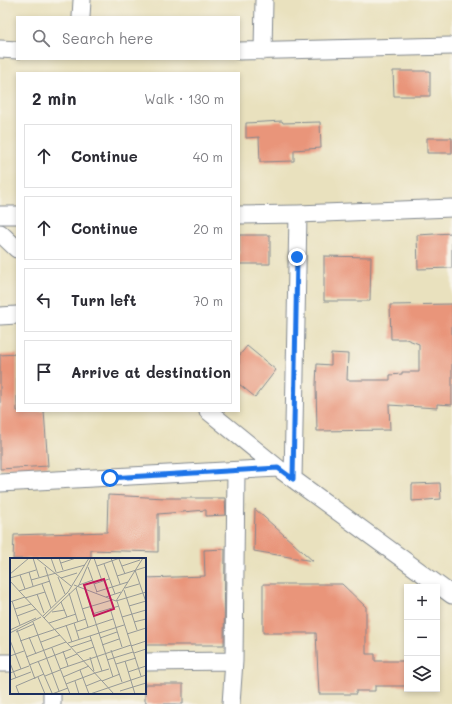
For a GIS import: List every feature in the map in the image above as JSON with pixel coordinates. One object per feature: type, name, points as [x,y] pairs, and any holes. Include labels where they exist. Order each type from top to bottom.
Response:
[{"type":"street","points":[[81,16],[82,0]]},
{"type":"street","points":[[263,51],[264,0]]},
{"type":"street","points":[[240,51],[452,46]]},
{"type":"street","points":[[0,49],[16,50]]},
{"type":"street","points":[[240,214],[298,214],[452,208]]},
{"type":"street","points":[[293,479],[298,214]]},
{"type":"street","points":[[0,215],[16,215]]},
{"type":"street","points":[[0,233],[16,248]]},
{"type":"street","points":[[0,316],[16,315]]},
{"type":"street","points":[[209,412],[278,468],[452,595]]},
{"type":"street","points":[[0,483],[278,468]]},
{"type":"street","points":[[231,704],[234,661],[236,471]]},
{"type":"street","points":[[146,662],[234,661]]},
{"type":"building","points":[[393,71],[430,71],[430,96],[394,96]]},
{"type":"building","points":[[282,121],[283,123],[320,122],[321,148],[294,150],[294,161],[260,162],[259,137],[246,138],[246,123]]},
{"type":"building","points":[[427,138],[452,138],[452,153],[427,153]]},
{"type":"building","points":[[452,233],[452,268],[418,269],[417,235]]},
{"type":"building","points":[[240,235],[270,235],[270,264],[240,264]]},
{"type":"building","points":[[324,256],[371,257],[370,301],[324,301]]},
{"type":"building","points":[[452,304],[452,405],[437,404],[437,408],[389,405],[390,430],[317,431],[317,364],[331,365],[331,353],[348,354],[347,380],[390,380],[390,375],[402,374],[402,372],[419,372],[419,344],[406,339],[391,339],[390,305]]},
{"type":"building","points":[[247,346],[276,370],[255,397],[240,385],[240,355]]},
{"type":"building","points":[[16,354],[16,412],[44,412],[48,466],[0,469],[0,355]]},
{"type":"building","points":[[440,483],[441,499],[412,501],[412,484]]},
{"type":"building","points":[[108,495],[165,498],[225,498],[226,515],[206,516],[206,510],[158,514],[158,552],[91,550],[91,558],[13,558],[14,535],[107,532]]},
{"type":"building","points":[[255,509],[313,561],[254,551]]},
{"type":"building","points":[[225,549],[224,645],[146,645],[146,578],[205,576],[204,550]]},
{"type":"building","points":[[263,584],[342,584],[366,607],[366,654],[375,654],[375,661],[404,661],[404,686],[375,686],[375,691],[356,691],[356,694],[319,694],[316,633],[263,633]]},
{"type":"building","points":[[146,684],[183,684],[183,704],[146,704]]},
{"type":"route","points":[[110,478],[278,468],[293,479],[297,257]]}]
